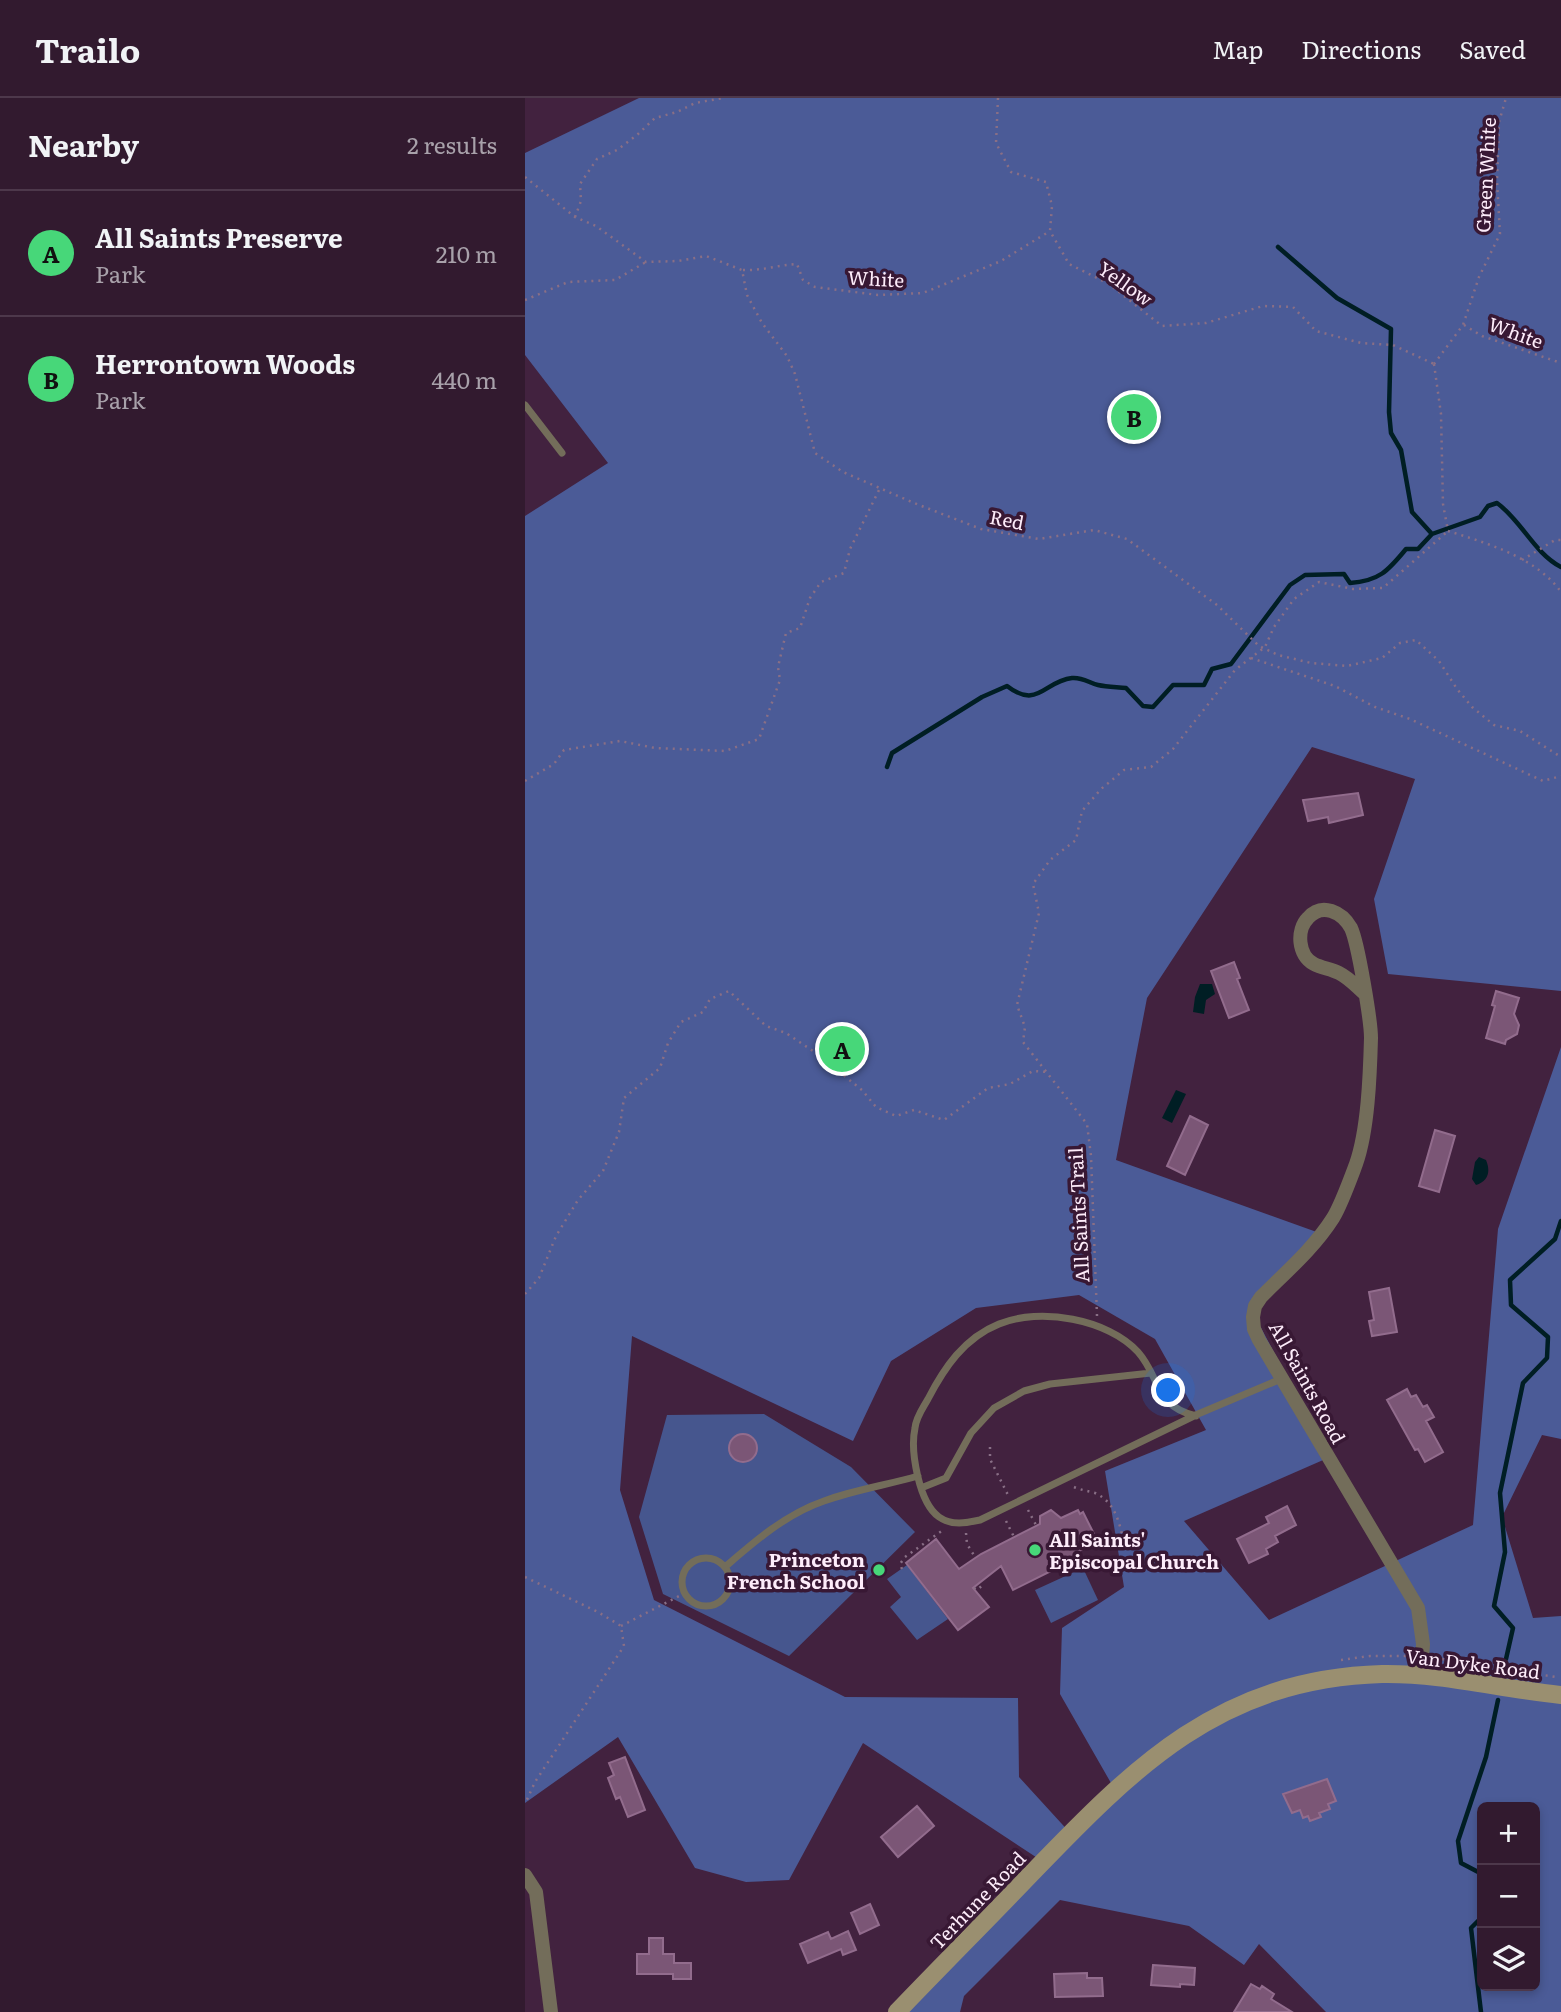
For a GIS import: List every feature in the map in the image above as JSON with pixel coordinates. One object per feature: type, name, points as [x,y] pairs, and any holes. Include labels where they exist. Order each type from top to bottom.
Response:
[{"type":"street","name":"All Saints Road","points":[[1364,993],[1337,972],[1315,965],[1303,952],[1303,924],[1313,913],[1329,910],[1345,918],[1354,937],[1364,993],[1371,1036],[1363,1132],[1356,1164],[1334,1217],[1313,1244],[1261,1297],[1255,1307],[1254,1329],[1418,1608],[1423,1644],[1421,1675]]},
{"type":"street","name":"Van Dyke Road","points":[[1086,1816],[1156,1754],[1213,1718],[1250,1701],[1316,1682],[1356,1676],[1421,1675],[1561,1695]]},
{"type":"street","name":"Terhune Road","points":[[897,2012],[1086,1816]]},
{"type":"street","points":[[525,1875],[536,1892],[551,2012]]},
{"type":"lane","points":[[525,405],[562,453]]},
{"type":"lane","points":[[1196,1416],[1185,1413],[1163,1398],[1151,1373],[1132,1347],[1098,1327],[1066,1318],[1033,1317],[999,1324],[973,1339],[941,1373],[919,1415],[913,1439],[918,1476],[928,1503],[939,1517],[965,1524],[980,1520],[1196,1416],[1281,1379]]},
{"type":"lane","points":[[921,1488],[946,1478],[971,1433],[995,1408],[1024,1391],[1050,1384],[1151,1373]]},
{"type":"lane","points":[[725,1567],[754,1542],[794,1514],[824,1501],[918,1476]]},
{"type":"lane","points":[[712,1559],[725,1567],[731,1582],[730,1590],[720,1603],[712,1606],[696,1604],[685,1593],[682,1586],[685,1570],[697,1560],[712,1559]]},
{"type":"path","points":[[575,217],[581,201],[580,184],[597,159],[627,142],[655,118],[677,112],[695,103],[723,98]]},
{"type":"path","name":"Yellow","points":[[998,98],[996,142],[1011,172],[1046,182],[1052,206],[1050,231],[1069,264],[1109,284],[1162,326],[1206,323],[1263,306],[1293,307],[1316,331],[1361,342],[1393,345],[1434,364]]},
{"type":"path","name":"Green White","points":[[1434,364],[1463,324],[1479,277],[1500,234],[1498,134],[1506,98]]},
{"type":"path","points":[[525,177],[575,217],[596,226],[646,262]]},
{"type":"path","name":"White","points":[[742,270],[759,271],[778,265],[797,264],[803,280],[815,287],[878,295],[915,294],[937,289],[1000,261],[1050,231]]},
{"type":"path","points":[[525,300],[568,282],[615,280],[646,262],[678,261],[706,256],[742,270]]},
{"type":"path","name":"Red","points":[[742,270],[747,295],[762,323],[787,356],[795,374],[815,453],[843,472],[981,529],[1039,539],[1094,530],[1127,539],[1217,605],[1259,646],[1278,655],[1311,663],[1347,666],[1382,658],[1400,643],[1416,640],[1439,661],[1457,690],[1472,707],[1494,726],[1520,731],[1561,757]]},
{"type":"path","name":"White","points":[[1463,324],[1482,336],[1561,363]]},
{"type":"path","points":[[1434,364],[1441,414],[1443,504],[1447,531]]},
{"type":"path","points":[[525,781],[554,764],[564,750],[619,741],[655,748],[725,751],[759,739],[780,680],[778,667],[786,633],[800,628],[810,598],[821,582],[844,573],[850,549],[880,487]]},
{"type":"path","points":[[1447,531],[1504,548],[1554,582],[1561,592]]},
{"type":"path","points":[[1265,647],[1274,627],[1294,599],[1318,582],[1353,589],[1383,588],[1447,531]]},
{"type":"path","points":[[1522,560],[1555,540],[1561,540]]},
{"type":"path","name":"All Saints Trail","points":[[1098,1327],[1091,1156],[1087,1124],[1023,1042],[1025,1027],[1017,1005],[1039,913],[1033,884],[1050,860],[1076,840],[1082,811],[1101,789],[1124,770],[1151,767],[1173,749],[1235,670],[1265,647]]},
{"type":"path","points":[[1251,658],[1335,686],[1375,707],[1410,719],[1543,781],[1561,776]]},
{"type":"path","points":[[525,1294],[539,1278],[556,1236],[578,1200],[603,1171],[619,1132],[624,1098],[660,1068],[668,1043],[681,1022],[703,1012],[711,999],[729,990],[766,1026],[786,1034],[813,1051],[862,1090],[876,1107],[896,1116],[914,1110],[944,1120],[988,1088],[1010,1084],[1033,1071],[1048,1072]]},
{"type":"path","points":[[990,1447],[990,1459],[1008,1496]]},
{"type":"path","points":[[1071,1485],[1096,1494],[1108,1503],[1117,1515],[1122,1534]]},
{"type":"path","points":[[1027,1507],[1036,1525]]},
{"type":"path","points":[[1005,1518],[1014,1536]]},
{"type":"path","points":[[901,1569],[901,1562],[905,1557],[941,1531],[946,1531]]},
{"type":"path","points":[[966,1533],[967,1544],[975,1557]]},
{"type":"path","points":[[525,1577],[599,1612],[621,1626],[624,1646],[535,1782],[525,1804]]},
{"type":"path","points":[[974,1588],[977,1590],[984,1584]]},
{"type":"path","points":[[621,1626],[685,1593]]},
{"type":"path","points":[[1444,1659],[1561,1678]]},
{"type":"shaded area","points":[[639,98],[1561,98],[1561,991],[1388,974],[1374,899],[1415,779],[1312,747],[1147,998],[1116,1160],[1325,1235],[1252,1311],[1330,1457],[1184,1521],[1269,1620],[1473,1525],[1498,1229],[1561,1047],[1561,1439],[1542,1435],[1502,1517],[1533,1618],[1561,1616],[1561,2012],[1326,2012],[1259,1944],[1244,1965],[1189,1926],[1060,1900],[964,1996],[960,2012],[903,2012],[1045,1863],[863,1743],[789,1880],[746,1882],[695,1868],[618,1737],[525,1803],[525,516],[608,463],[525,355],[525,153]],"holes":[[[1079,1295],[1155,1339],[1206,1430],[1105,1471],[1124,1587],[1062,1628],[1060,1694],[1115,1790],[1072,1835],[1019,1777],[1018,1698],[845,1697],[654,1600],[620,1490],[632,1336],[853,1441],[891,1361],[976,1308]]]},
{"type":"shaded area","points":[[1200,984],[1212,984],[1215,994],[1206,1000],[1204,1014],[1193,1012]]},
{"type":"shaded area","points":[[1176,1090],[1186,1094],[1172,1123],[1162,1118]]},
{"type":"shaded area","points":[[1479,1157],[1486,1160],[1488,1172],[1486,1178],[1476,1185],[1472,1179],[1475,1162]]},
{"type":"shaded area","points":[[764,1414],[851,1467],[915,1532],[789,1656],[663,1594],[639,1517],[667,1415]]},
{"type":"shaded area","points":[[907,1565],[948,1619],[917,1640],[890,1607],[901,1597],[887,1579]]},
{"type":"shaded area","points":[[1083,1568],[1098,1600],[1051,1623],[1035,1590]]},
{"type":"building","points":[[1358,793],[1363,815],[1329,823],[1328,817],[1308,821],[1303,800]]},
{"type":"building","points":[[1234,962],[1240,978],[1237,979],[1249,1010],[1229,1018],[1211,971]]},
{"type":"building","points":[[1496,991],[1519,998],[1514,1014],[1519,1025],[1517,1034],[1506,1040],[1505,1044],[1486,1038],[1495,1006],[1492,1005]]},
{"type":"building","points":[[1190,1116],[1208,1125],[1185,1175],[1167,1166]]},
{"type":"building","points":[[1435,1130],[1455,1136],[1439,1192],[1419,1186]]},
{"type":"building","points":[[1389,1288],[1397,1332],[1372,1336],[1369,1321],[1374,1320],[1369,1292]]},
{"type":"building","points":[[1407,1389],[1411,1397],[1416,1395],[1423,1407],[1427,1405],[1434,1417],[1426,1421],[1443,1452],[1425,1462],[1418,1449],[1415,1450],[1387,1400]]},
{"type":"building","points":[[743,1434],[753,1438],[757,1448],[753,1458],[743,1462],[733,1458],[729,1448],[733,1438]]},
{"type":"building","points":[[1287,1506],[1296,1525],[1275,1536],[1278,1542],[1266,1549],[1268,1554],[1249,1563],[1237,1539],[1269,1523],[1266,1517]]},
{"type":"building","name":"All Saints' Episcopal Church","points":[[1051,1510],[1061,1518],[1078,1510],[1080,1514],[1083,1512],[1096,1538],[1094,1543],[1079,1551],[1080,1563],[1068,1570],[1061,1566],[1013,1590],[1001,1566],[973,1588],[989,1607],[958,1630],[906,1563],[936,1539],[959,1569],[981,1554],[1040,1524],[1040,1516]]},
{"type":"building","points":[[625,1757],[645,1810],[628,1817],[620,1797],[616,1799],[608,1778],[614,1775],[609,1763]]},
{"type":"building","points":[[1327,1779],[1336,1801],[1328,1804],[1330,1809],[1319,1813],[1321,1817],[1310,1821],[1308,1816],[1303,1818],[1300,1810],[1292,1813],[1283,1794]]},
{"type":"building","points":[[917,1806],[934,1826],[898,1857],[881,1837]]},
{"type":"building","points":[[870,1904],[879,1925],[860,1934],[851,1913]]},
{"type":"building","points":[[848,1931],[856,1950],[843,1955],[841,1949],[808,1963],[800,1944],[828,1932],[831,1939]]},
{"type":"building","points":[[649,1938],[663,1938],[663,1954],[674,1954],[674,1963],[691,1963],[691,1979],[673,1979],[673,1974],[637,1974],[637,1954],[649,1954]]},
{"type":"building","points":[[1153,1965],[1195,1968],[1194,1985],[1151,1985]]},
{"type":"building","points":[[1087,1973],[1087,1978],[1102,1978],[1103,1996],[1055,1997],[1054,1974]]},
{"type":"building","points":[[1251,1984],[1260,1989],[1262,1986],[1274,1994],[1271,1999],[1292,2012],[1234,2012]]},
{"type":"waterway","points":[[1278,247],[1337,298],[1391,329],[1391,433],[1401,450],[1412,512],[1432,534]]},
{"type":"waterway","points":[[887,767],[892,753],[982,697],[1007,686],[1018,693],[1034,695],[1062,680],[1079,678],[1098,685],[1126,688],[1143,706],[1153,707],[1173,685],[1204,685],[1212,669],[1231,664],[1290,585],[1305,575],[1344,574],[1350,583],[1368,580],[1382,574],[1406,549],[1418,549],[1432,534],[1480,517],[1488,506],[1497,503],[1535,545],[1561,567]]},
{"type":"waterway","points":[[1506,1659],[1513,1628],[1494,1606],[1505,1552],[1500,1493],[1523,1383],[1547,1358],[1548,1337],[1511,1305],[1510,1280],[1555,1239],[1561,1221]]},
{"type":"waterway","points":[[1477,1871],[1461,1863],[1458,1841],[1486,1757],[1498,1700]]},
{"type":"waterway","points":[[1477,1922],[1471,1928],[1481,2012]]},
{"type":"place","name":"Herrontown Woods","points":[[1134,417]]},
{"type":"place","name":"All Saints Preserve","points":[[842,1049]]},
{"type":"place","name":"All Saints' Episcopal Church","points":[[1035,1550]]},
{"type":"place","name":"Princeton French School","points":[[879,1570]]}]
